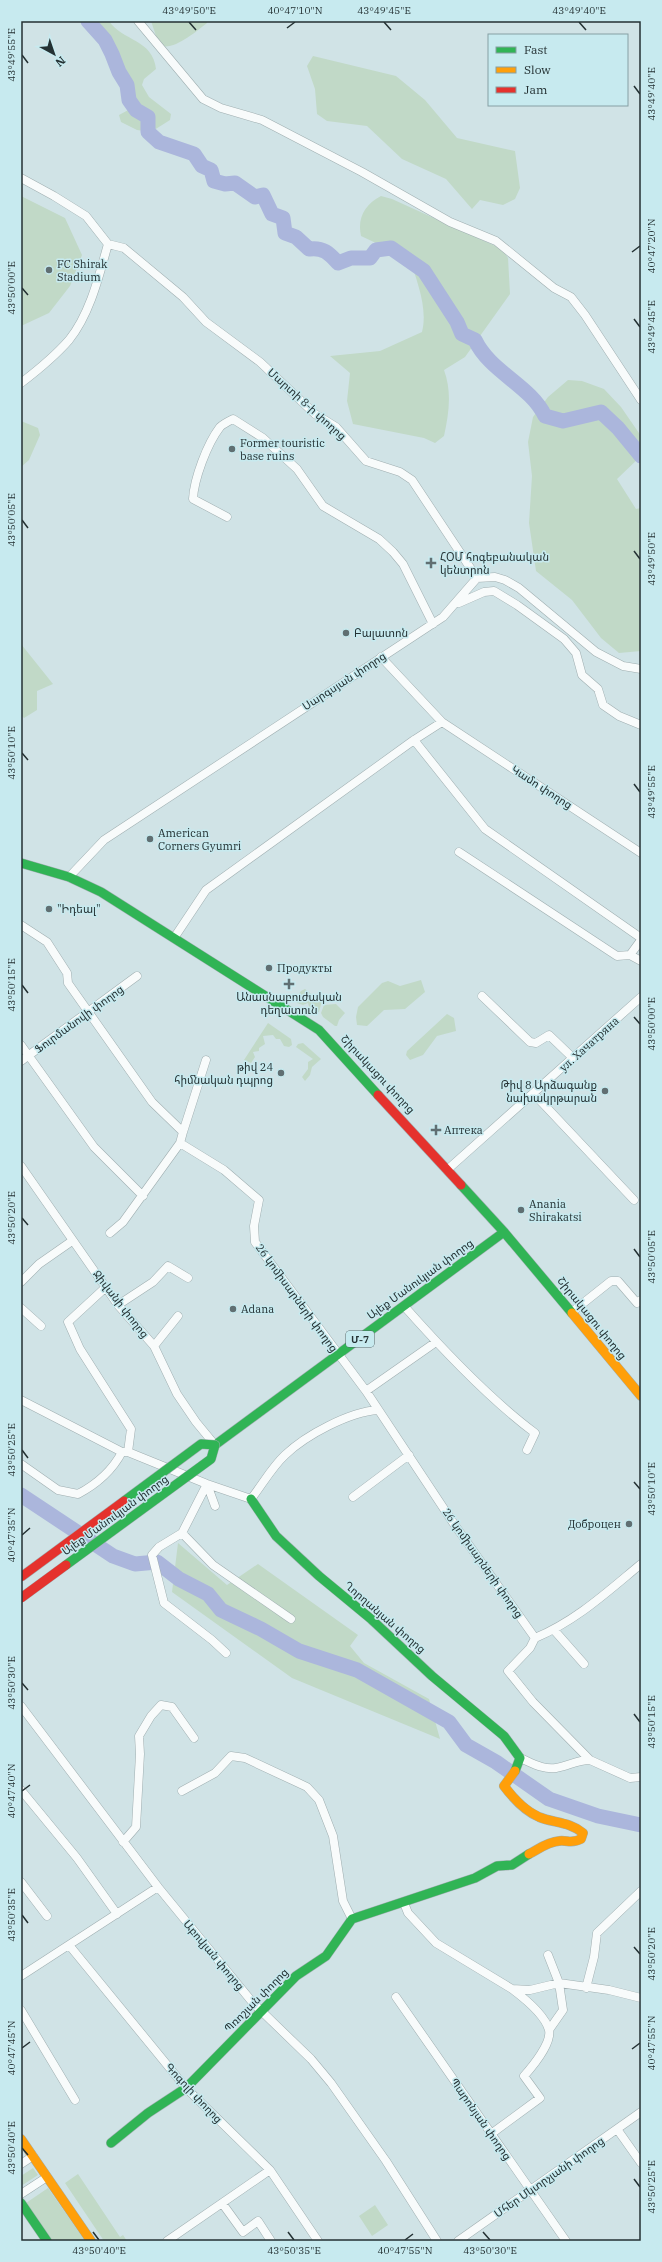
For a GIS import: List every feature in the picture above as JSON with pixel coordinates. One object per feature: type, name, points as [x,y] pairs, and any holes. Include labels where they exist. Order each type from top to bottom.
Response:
[{"type":"main road","name":"Շիրակացու փողոց","points":[[21,864],[69,877],[101,892],[319,1030],[504,1232],[639,1391]]},
{"type":"main road","name":"Ալեք Մանուկյան փողոց","points":[[21,1598],[211,1458],[215,1445],[504,1232]]},
{"type":"main road","name":"Ալեք Մանուկյան փողոց","points":[[21,1577],[201,1444],[215,1445]]},
{"type":"main road","name":"Ղորղանյան փողոց","points":[[251,1499],[281,1541],[319,1576],[371,1619],[432,1676],[487,1720],[512,1745],[520,1758]]},
{"type":"main road","points":[[352,1919],[404,1903],[475,1878],[497,1866],[512,1864],[546,1844],[560,1840],[574,1843],[581,1839],[583,1833],[578,1827],[537,1816],[521,1804],[504,1786],[516,1769],[520,1758]]},
{"type":"main road","name":"Պռոշյան փողոց","points":[[111,2143],[148,2113],[186,2088],[296,1976],[326,1956],[352,1919]]},
{"type":"main road","points":[[21,2139],[91,2241]]},
{"type":"main road","points":[[21,2203],[47,2241]]},
{"type":"street","points":[[138,21],[203,99],[221,108],[262,120],[362,172],[450,222],[496,241],[554,288],[571,296],[585,314],[641,400]]},
{"type":"street","points":[[21,178],[86,216],[108,244],[82,320],[69,339],[43,365],[21,383]]},
{"type":"street","name":"Մարտի 8-ի փողոց","points":[[108,244],[124,248],[183,297],[206,322],[260,362],[315,414],[336,427],[366,461],[400,472],[412,480],[477,578]]},
{"type":"street","points":[[227,517],[193,500],[194,485],[209,448],[220,427],[233,419],[263,438],[297,469],[322,506],[379,539],[393,552],[403,564],[433,624]]},
{"type":"street","points":[[477,578],[496,577],[520,588],[596,652],[623,666],[641,669]]},
{"type":"street","name":"Սարգսյան փողոց","points":[[69,877],[104,840],[433,624],[456,604],[477,578]]},
{"type":"street","points":[[456,604],[484,592],[494,591],[518,605],[568,644],[576,653],[582,675],[598,689],[603,705],[619,716],[641,725]]},
{"type":"street","name":"Կամո փողոց","points":[[381,657],[442,722],[641,853]]},
{"type":"street","points":[[174,938],[206,890],[414,740],[442,722]]},
{"type":"street","points":[[414,740],[485,829],[641,939],[630,955]]},
{"type":"street","points":[[458,852],[617,956],[630,955],[641,960]]},
{"type":"street","points":[[21,925],[46,942],[67,973],[68,983],[152,1102],[183,1132]]},
{"type":"street","name":"Ֆուրմանովի փողոց","points":[[21,1061],[89,1013],[137,976]]},
{"type":"street","points":[[482,996],[530,1042],[536,1042],[549,1035],[573,1058]]},
{"type":"street","name":"ул. Хачатряна","points":[[447,1170],[641,997]]},
{"type":"street","points":[[21,1045],[94,1148],[143,1196]]},
{"type":"street","points":[[110,1233],[123,1222],[180,1143],[206,1060]]},
{"type":"street","points":[[534,1094],[634,1200]]},
{"type":"street","name":"26 կոմիսարների փողոց","points":[[180,1143],[224,1170],[259,1200],[254,1226],[255,1242],[366,1391],[454,1524],[535,1638]]},
{"type":"street","name":"Ջիվանի փողոց","points":[[22,1171],[118,1305],[154,1346],[177,1394],[196,1422],[215,1445]]},
{"type":"street","points":[[21,1282],[39,1264],[72,1240]]},
{"type":"street","points":[[118,1305],[153,1282],[168,1266],[188,1278]]},
{"type":"street","points":[[572,1312],[611,1281],[618,1281],[640,1304]]},
{"type":"street","points":[[21,1464],[58,1490],[78,1494],[101,1480],[125,1452],[131,1429],[80,1349],[68,1322],[106,1287]]},
{"type":"street","points":[[404,1306],[436,1342],[520,1421],[535,1433],[526,1450]]},
{"type":"street","points":[[21,1308],[41,1326]]},
{"type":"street","points":[[154,1346],[178,1316]]},
{"type":"street","points":[[366,1391],[436,1342]]},
{"type":"street","points":[[21,1400],[125,1452],[207,1484],[251,1499],[284,1455],[307,1438],[367,1411],[378,1410]]},
{"type":"street","points":[[353,1497],[408,1455]]},
{"type":"street","points":[[207,1484],[215,1506]]},
{"type":"street","points":[[207,1484],[182,1533],[159,1547],[152,1555],[157,1580],[164,1603],[212,1640],[226,1653]]},
{"type":"street","points":[[182,1533],[213,1565],[291,1619]]},
{"type":"street","points":[[641,1564],[583,1613],[554,1630],[535,1638],[530,1648],[508,1671],[534,1702],[590,1760],[630,1778],[641,1777]]},
{"type":"street","points":[[554,1630],[584,1664]]},
{"type":"street","points":[[123,1842],[136,1828],[140,1754],[139,1736],[151,1716],[161,1705],[172,1707],[194,1738]]},
{"type":"street","name":"Աբովյան փողոց","points":[[21,1706],[158,1887],[253,2003],[262,2009],[311,2058],[331,2083],[386,2161],[437,2241]]},
{"type":"street","points":[[182,1791],[216,1773],[231,1756],[245,1758],[307,1788],[319,1800],[333,1836],[343,1901],[352,1919]]},
{"type":"street","points":[[520,1758],[542,1768],[556,1768],[579,1760],[590,1760]]},
{"type":"street","points":[[21,1790],[77,1858],[117,1914]]},
{"type":"street","points":[[21,1882],[47,1916]]},
{"type":"street","points":[[21,1976],[158,1887]]},
{"type":"street","points":[[586,1988],[594,1957],[597,1932],[641,1891]]},
{"type":"street","points":[[404,1903],[408,1913],[436,1943],[512,1989],[528,2002],[549,2030]]},
{"type":"street","name":"Գոգոլի փողոց","points":[[69,1945],[186,2088],[270,2170],[318,2241]]},
{"type":"street","points":[[491,2134],[540,2098],[524,2076],[548,2040],[549,2030],[563,2010],[559,1983],[548,1955]]},
{"type":"street","points":[[512,1989],[530,1990],[559,1983],[586,1988],[610,1990],[641,1998]]},
{"type":"street","name":"Պարոնյան փողոց","points":[[396,1997],[566,2241]]},
{"type":"street","points":[[21,2010],[75,2100]]},
{"type":"street","name":"Մհեր Մկտրչյանի փողոց","points":[[458,2241],[641,2112]]},
{"type":"street","points":[[616,2129],[641,2163]]},
{"type":"street","points":[[21,2164],[33,2156]]},
{"type":"street","points":[[167,2241],[270,2170]]},
{"type":"street","points":[[21,2194],[47,2176]]},
{"type":"street","points":[[222,2203],[243,2232],[258,2221],[271,2241]]},
{"type":"green space","points":[[89,21],[109,21],[121,33],[136,41],[149,52],[154,59],[156,69],[144,79],[142,85],[149,97],[171,114],[170,120],[151,132],[137,130],[121,122],[119,115],[132,108],[133,105],[127,85],[117,63],[91,29]]},
{"type":"green space","points":[[151,21],[207,21],[207,23],[179,43],[162,46],[156,36]]},
{"type":"green space","points":[[313,56],[396,76],[425,100],[457,138],[515,151],[520,188],[515,199],[503,205],[480,200],[472,209],[446,179],[402,159],[367,126],[327,121],[317,114],[315,89],[307,66]]},
{"type":"green space","name":"FC Shirak Stadium","points":[[21,196],[65,218],[82,255],[70,286],[49,313],[21,326]]},
{"type":"green space","points":[[381,196],[392,199],[502,249],[508,258],[510,294],[465,357],[444,370],[447,378],[449,403],[444,436],[435,443],[424,438],[353,424],[347,401],[350,373],[330,356],[380,351],[422,332],[424,314],[423,304],[410,259],[361,236],[360,223],[364,212],[375,199]]},
{"type":"green space","points":[[568,380],[582,381],[604,389],[621,407],[641,436],[641,456],[617,479],[636,509],[641,508],[641,651],[619,653],[601,638],[572,600],[536,571],[529,523],[532,476],[528,442],[533,417],[548,397]]},
{"type":"green space","points":[[21,421],[38,428],[40,435],[29,460],[21,467]]},
{"type":"green space","points":[[21,644],[53,684],[37,691],[37,710],[24,718],[21,715]]},
{"type":"green space","points":[[421,980],[425,992],[405,1009],[384,1010],[367,1026],[357,1025],[356,1017],[358,1007],[382,983],[388,981],[400,986]]},
{"type":"green space","points":[[305,989],[314,996],[323,997],[319,1012],[316,1013],[310,1010],[308,1003],[303,1005],[297,1003],[295,999],[301,991]]},
{"type":"green space","points":[[336,1004],[345,1013],[339,1020],[337,1026],[335,1026],[323,1017],[321,1013],[324,1005]]},
{"type":"green space","points":[[447,1014],[454,1018],[456,1031],[437,1036],[423,1055],[410,1060],[406,1055],[407,1051]]},
{"type":"green space","points":[[268,1023],[291,1039],[292,1045],[289,1047],[284,1046],[280,1039],[276,1039],[273,1035],[263,1036],[265,1044],[259,1048],[259,1051],[253,1052],[255,1057],[251,1063],[244,1060]]},
{"type":"green space","points":[[303,1043],[321,1059],[312,1067],[310,1075],[305,1081],[302,1077],[308,1069],[308,1062],[313,1059],[296,1047],[298,1044]]},
{"type":"green space","points":[[178,1543],[227,1585],[258,1564],[358,1635],[350,1646],[364,1663],[429,1699],[440,1739],[292,1678],[172,1592]]},
{"type":"green space","points":[[33,2168],[38,2175],[21,2186],[21,2176]]},
{"type":"green space","points":[[78,2174],[120,2237],[123,2235],[127,2241],[104,2241],[65,2183]]},
{"type":"green space","points":[[48,2188],[85,2241],[52,2241],[26,2203]]},
{"type":"green space","points":[[375,2205],[388,2225],[372,2236],[359,2216]]},
{"type":"waterway","points":[[88,21],[105,40],[119,72],[127,85],[129,100],[136,110],[148,117],[148,132],[159,142],[194,154],[202,166],[211,170],[214,181],[225,184],[235,183],[255,197],[263,195],[272,214],[283,218],[285,233],[296,237],[309,249],[322,250],[332,256],[338,263],[351,258],[370,258],[376,250],[391,248],[424,271],[457,322],[462,334],[475,340],[490,361],[530,396],[545,416],[563,421],[601,412],[618,428],[641,456]]},
{"type":"waterway","points":[[21,1495],[113,1556],[135,1564],[157,1562],[179,1579],[208,1594],[221,1610],[261,1629],[299,1651],[357,1670],[449,1722],[466,1745],[496,1762],[549,1799],[598,1816],[641,1825]]},
{"type":"traffic: fast","points":[[21,863],[69,877],[101,892],[319,1030],[378,1095]]},
{"type":"traffic: fast","points":[[461,1185],[504,1232]]},
{"type":"traffic: fast","points":[[215,1445],[504,1232],[572,1313]]},
{"type":"traffic: fast","points":[[66,1565],[211,1459],[215,1445],[201,1444],[124,1501]]},
{"type":"traffic: fast","points":[[251,1499],[276,1536],[319,1576],[371,1619],[432,1676],[504,1736],[520,1758],[515,1771]]},
{"type":"traffic: fast","points":[[111,2143],[148,2113],[186,2088],[296,1976],[326,1956],[352,1919],[475,1878],[497,1866],[512,1865],[529,1854]]},
{"type":"traffic: fast","points":[[21,2203],[47,2241]]},
{"type":"traffic: slow","points":[[572,1313],[641,1396]]},
{"type":"traffic: slow","points":[[515,1771],[504,1786],[520,1804],[539,1817],[573,1827],[583,1833],[581,1839],[572,1842],[559,1841],[551,1843],[529,1854]]},
{"type":"traffic: slow","points":[[21,2139],[91,2241]]},
{"type":"traffic: jam","points":[[378,1095],[461,1185]]},
{"type":"traffic: jam","points":[[21,1577],[124,1501]]},
{"type":"traffic: jam","points":[[21,1598],[66,1565]]},
{"type":"place","name":"FC Shirak Stadium","points":[[49,270]]},
{"type":"place","name":"Former touristic base ruins","points":[[232,449]]},
{"type":"place","name":"ՀՕՄ հոգեբանական կենտրոն","points":[[431,563]]},
{"type":"place","name":"Բալատոն","points":[[346,633]]},
{"type":"place","name":"American Corners Gyumri","points":[[150,839]]},
{"type":"place","name":"\"Իդեալ\"","points":[[49,909]]},
{"type":"place","name":"Продукты","points":[[269,968]]},
{"type":"place","name":"Անասնաբուժական դեղատուն","points":[[289,984]]},
{"type":"place","name":"թիվ 24 հիմնական դպրոց","points":[[281,1073]]},
{"type":"place","name":"Թիվ 8 Արձագանք նախակրթարան","points":[[605,1091]]},
{"type":"place","name":"Аптека","points":[[436,1130]]},
{"type":"place","name":"Anania Shirakatsi","points":[[521,1210]]},
{"type":"place","name":"Adana","points":[[233,1309]]},
{"type":"place","name":"Доброцен","points":[[629,1524]]}]
